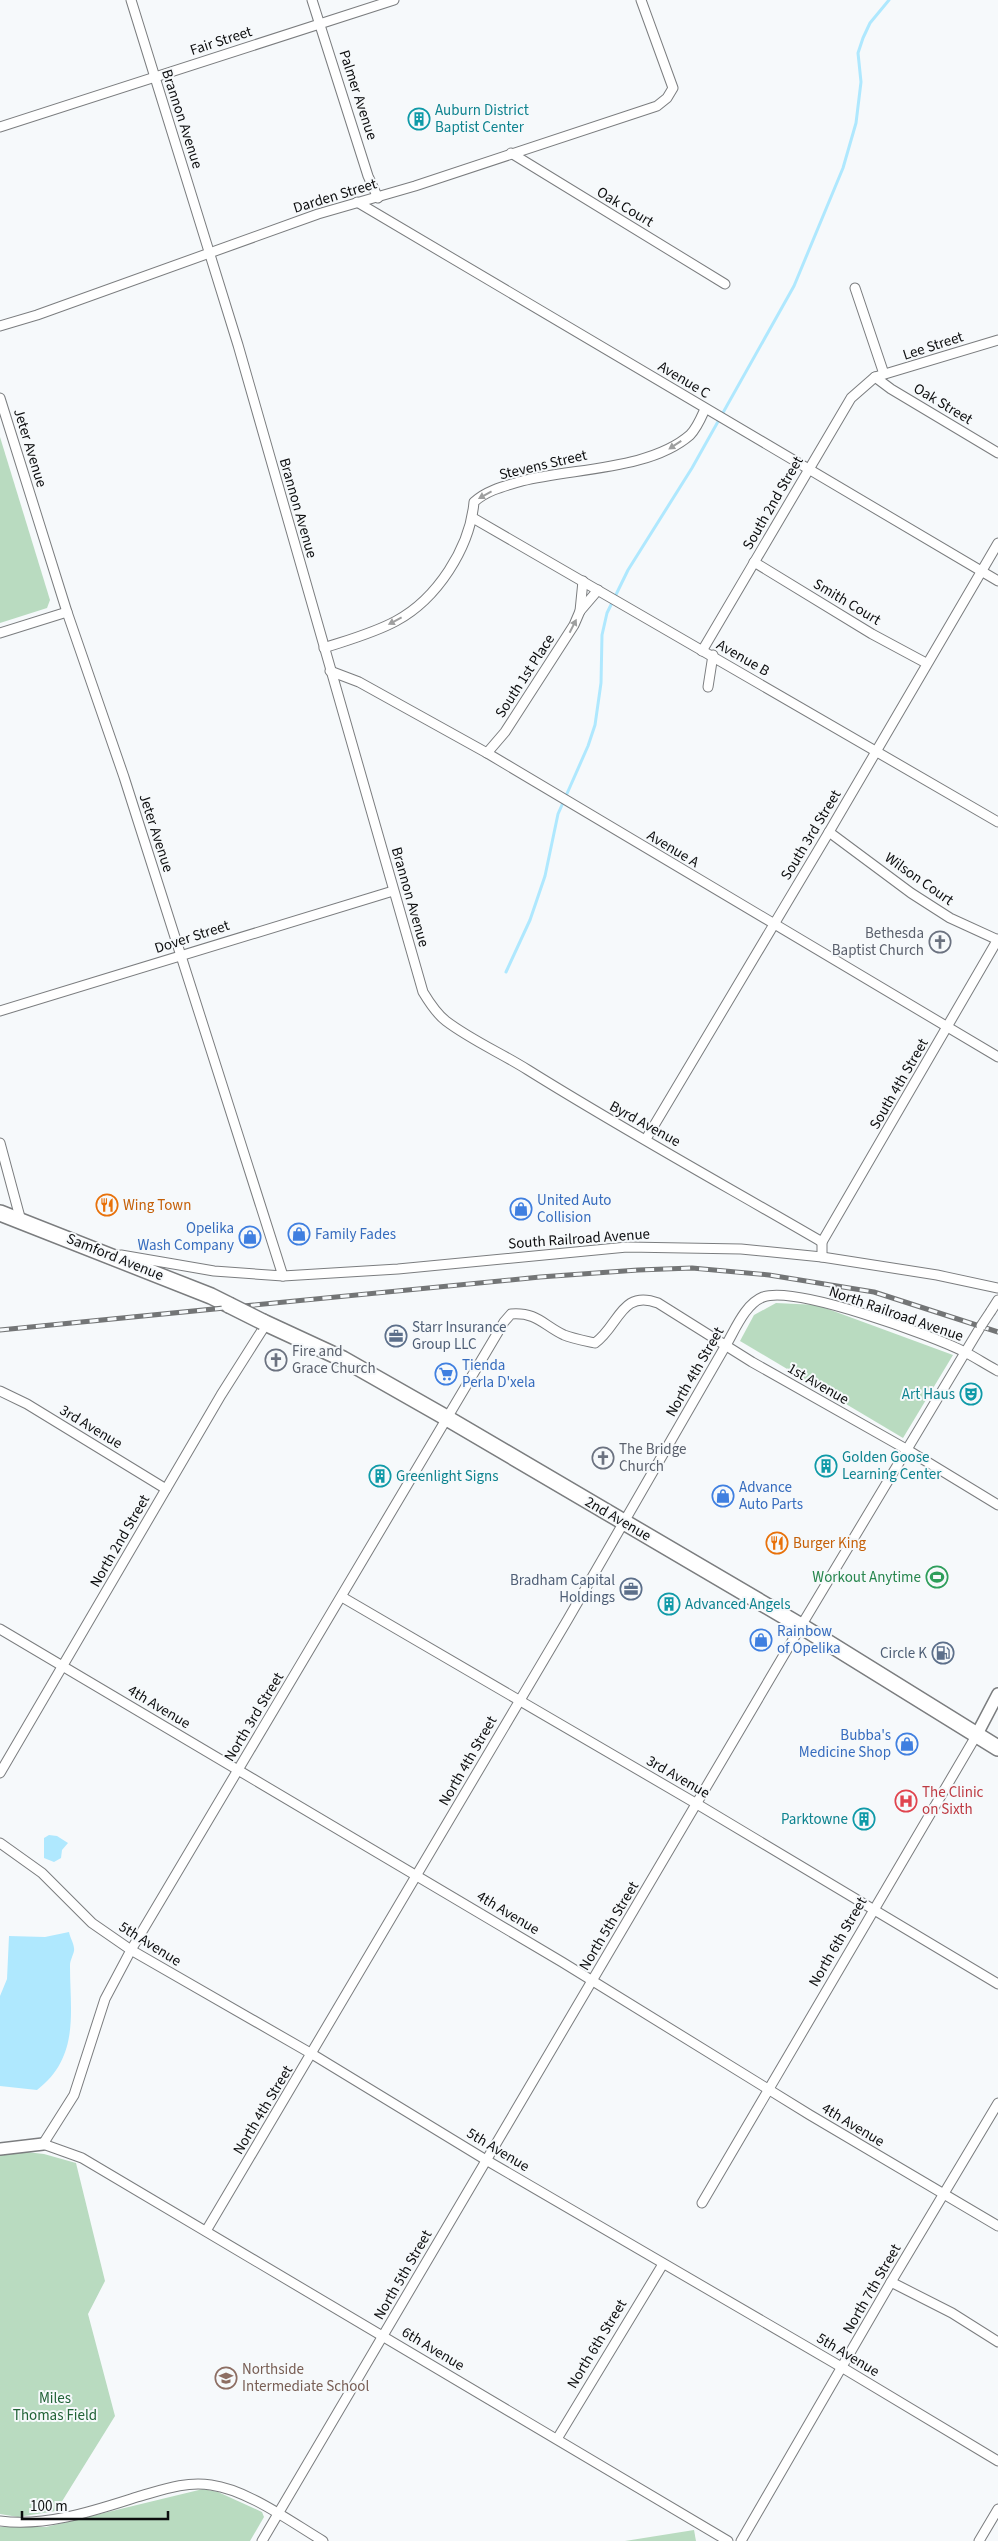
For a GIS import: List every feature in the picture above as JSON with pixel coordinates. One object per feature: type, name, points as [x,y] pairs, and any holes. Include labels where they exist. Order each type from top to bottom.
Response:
[{"type":"main road","name":"Samford Avenue","points":[[0,1213],[101,1251],[229,1305]]},
{"type":"main road","name":"2nd Avenue","points":[[229,1305],[343,1359],[445,1417],[801,1626],[998,1748]]},
{"type":"street","name":"Brannon Avenue","points":[[130,0],[210,254],[423,992],[444,1020]]},
{"type":"street","name":"Palmer Avenue","points":[[312,0],[368,176],[378,198]]},
{"type":"street","name":"Fair Street","points":[[0,127],[394,0]]},
{"type":"street","name":"Darden Street","points":[[0,326],[210,254],[318,214],[356,202],[378,198],[657,106],[667,98],[673,88],[641,0]]},
{"type":"street","name":"Oak Court","points":[[511,153],[725,284]]},
{"type":"street","name":"Avenue C","points":[[356,202],[998,581]]},
{"type":"street","points":[[856,288],[880,376]]},
{"type":"street","name":"Lee Street","points":[[880,376],[998,340]]},
{"type":"street","name":"Oak Street","points":[[880,376],[891,389],[998,453]]},
{"type":"street","name":"South 2nd Street","points":[[702,651],[851,398],[880,376]]},
{"type":"street","name":"Jeter Avenue","points":[[0,398],[67,612],[121,769],[283,1276]]},
{"type":"street","name":"Stevens Street","points":[[324,648],[396,621],[416,608],[446,574],[464,545],[473,518],[474,502],[482,494],[549,474],[651,457],[672,448],[690,434],[705,409]]},
{"type":"street","name":"Avenue B","points":[[473,518],[702,651],[713,655],[998,822]]},
{"type":"street","name":"South 3rd Street","points":[[646,1139],[998,543]]},
{"type":"street","name":"Smith Court","points":[[754,562],[872,634],[926,663]]},
{"type":"street","name":"South 1st Place","points":[[580,611],[583,581]]},
{"type":"street","name":"South 1st Place","points":[[487,754],[505,732],[568,635],[580,611],[598,590]]},
{"type":"street","points":[[0,633],[67,612]]},
{"type":"street","points":[[708,687],[713,655]]},
{"type":"street","name":"Avenue A","points":[[330,671],[360,682],[487,754],[998,1057]]},
{"type":"street","name":"Wilson Court","points":[[829,832],[919,898],[950,918],[998,940]]},
{"type":"street","name":"Dover Street","points":[[0,1011],[393,891]]},
{"type":"street","name":"South 4th Street","points":[[822,1242],[998,940]]},
{"type":"street","name":"Byrd Avenue","points":[[444,1020],[602,1116],[646,1139],[822,1242]]},
{"type":"street","points":[[0,1143],[21,1221]]},
{"type":"street","points":[[822,1242],[822,1257]]},
{"type":"street","name":"South Railroad Avenue","points":[[101,1251],[214,1271],[283,1276],[398,1269],[627,1248],[740,1249],[822,1257],[937,1275],[998,1288]]},
{"type":"street","name":"North Railroad Avenue","points":[[752,1304],[762,1298],[774,1295],[829,1304],[967,1349],[998,1371]]},
{"type":"street","name":"1st Avenue","points":[[625,1307],[635,1300],[647,1299],[658,1303],[998,1505]]},
{"type":"street","name":"North 5th Street","points":[[262,2541],[801,1626],[906,1449],[998,1300]]},
{"type":"street","name":"North 4th Street","points":[[206,2231],[417,1876],[726,1345],[752,1304]]},
{"type":"street","name":"North 3rd Street","points":[[43,2144],[74,2095],[105,1998],[131,1950],[342,1597],[445,1417],[504,1322],[511,1314],[524,1313],[546,1322],[566,1336],[595,1343],[605,1336],[625,1307]]},
{"type":"street","name":"North 2nd Street","points":[[0,1773],[265,1323]]},
{"type":"street","name":"3rd Avenue","points":[[0,1391],[26,1404],[166,1489]]},
{"type":"street","name":"3rd Avenue","points":[[342,1597],[697,1804],[998,1984]]},
{"type":"street","name":"4th Avenue","points":[[0,1629],[592,1980],[769,2090],[998,2226]]},
{"type":"street","name":"North 6th Street","points":[[702,2203],[976,1736],[998,1694]]},
{"type":"street","name":"5th Avenue","points":[[0,1843],[42,1873],[92,1922],[131,1950],[312,2054],[486,2160],[843,2368],[998,2461]]},
{"type":"street","name":"North 7th Street","points":[[742,2541],[891,2282],[998,2103]]},
{"type":"street","points":[[0,2149],[43,2144]]},
{"type":"street","name":"6th Avenue","points":[[43,2144],[82,2158],[728,2541]]},
{"type":"street","name":"North 6th Street","points":[[557,2439],[663,2264]]},
{"type":"street","points":[[891,2282],[952,2313],[998,2342]]},
{"type":"street","points":[[0,2521],[18,2524],[70,2516],[174,2486],[210,2484],[231,2490],[277,2514],[322,2541]]},
{"type":"street","points":[[979,2541],[998,2509]]},
{"type":"green space","points":[[0,437],[50,600],[47,608],[0,623]]},
{"type":"green space","points":[[776,1303],[817,1305],[953,1355],[903,1438],[740,1341],[754,1315]]},
{"type":"green space","name":"Miles Thomas Field","points":[[18,2151],[44,2154],[76,2163],[105,2281],[88,2314],[115,2416],[56,2511],[18,2517],[0,2514],[0,2155]]},
{"type":"green space","points":[[203,2489],[218,2492],[262,2512],[264,2517],[250,2541],[0,2541],[0,2527],[46,2527]]},
{"type":"green space","points":[[694,2530],[696,2541],[625,2541]]},
{"type":"water","points":[[49,1835],[57,1836],[68,1843],[62,1850],[61,1858],[54,1862],[44,1858],[44,1838]]},
{"type":"water","points":[[69,1932],[74,1949],[70,1962],[70,2033],[60,2063],[51,2077],[37,2090],[0,2086],[0,1996],[7,1979],[9,1936],[45,1937]]},
{"type":"waterway","points":[[506,972],[530,920],[545,876],[558,814],[588,746],[595,725],[601,683],[602,635],[607,613],[628,570],[692,468],[794,286],[843,168],[856,123],[861,82],[858,53],[870,23],[889,0]]},
{"type":"railway","points":[[0,1330],[540,1277],[692,1268],[769,1275],[874,1292],[998,1332]]},
{"type":"place","name":"Auburn District Baptist Center","points":[[419,119]]},
{"type":"place","name":"Bethesda Baptist Church","points":[[940,942]]},
{"type":"place","name":"Wing Town","points":[[107,1205]]},
{"type":"place","name":"United Auto Collision","points":[[521,1209]]},
{"type":"place","name":"Family Fades","points":[[299,1234]]},
{"type":"place","name":"Opelika Wash Company","points":[[250,1237]]},
{"type":"place","name":"Starr Insurance Group LLC","points":[[396,1336]]},
{"type":"place","name":"Fire and Grace Church","points":[[276,1360]]},
{"type":"place","name":"Tienda Perla D'xela","points":[[446,1374]]},
{"type":"place","name":"Art Haus","points":[[971,1394]]},
{"type":"place","name":"The Bridge Church","points":[[603,1458]]},
{"type":"place","name":"Golden Goose Learning Center","points":[[826,1466]]},
{"type":"place","name":"Greenlight Signs","points":[[380,1476]]},
{"type":"place","name":"Advance Auto Parts","points":[[723,1496]]},
{"type":"place","name":"Burger King","points":[[777,1543]]},
{"type":"place","name":"Workout Anytime","points":[[937,1577]]},
{"type":"place","name":"Bradham Capital Holdings","points":[[631,1589]]},
{"type":"place","name":"Advanced Angels","points":[[669,1604]]},
{"type":"place","name":"Rainbow of Opelika","points":[[761,1640]]},
{"type":"place","name":"Circle K","points":[[943,1653]]},
{"type":"place","name":"Bubba's Medicine Shop","points":[[907,1744]]},
{"type":"place","name":"The Clinic on Sixth","points":[[906,1801]]},
{"type":"place","name":"Parktowne","points":[[864,1819]]},
{"type":"place","name":"Northside Intermediate School","points":[[226,2378]]}]
